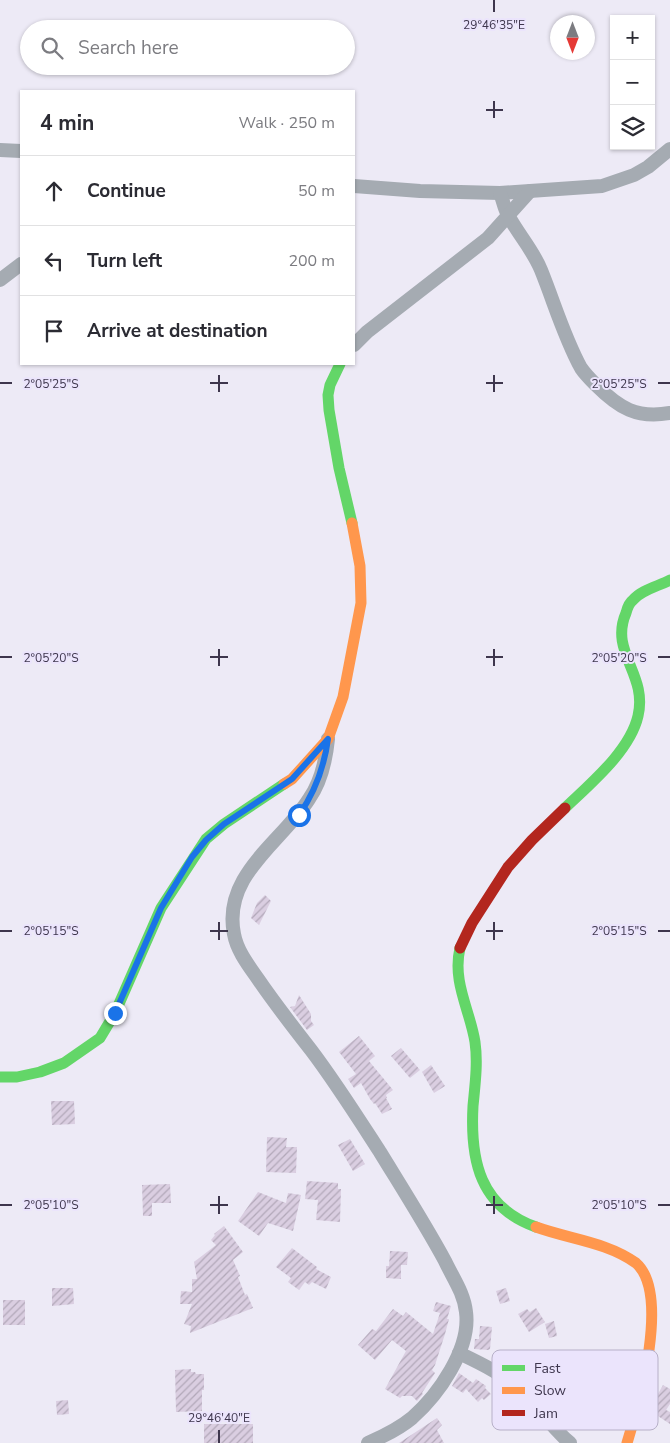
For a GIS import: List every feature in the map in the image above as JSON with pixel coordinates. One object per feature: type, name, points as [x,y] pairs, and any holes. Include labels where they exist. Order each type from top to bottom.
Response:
[{"type":"street","points":[[0,150],[20,151]]},
{"type":"street","points":[[355,186],[420,191],[500,193],[593,187],[618,182],[648,167],[670,150]]},
{"type":"street","points":[[355,345],[367,332],[488,238],[530,191]]},
{"type":"street","points":[[500,193],[508,214],[528,244],[540,268],[557,314],[582,370],[617,403],[629,411],[643,415],[670,413]]},
{"type":"street","points":[[0,280],[20,265]]},
{"type":"street","points":[[340,365],[330,385],[328,395],[329,410],[339,468],[357,542],[361,603],[343,697],[328,739],[326,758],[311,797],[299,815],[260,856],[242,882],[234,908],[232,924],[234,937],[247,964],[279,1011],[345,1098],[414,1206],[459,1288],[466,1312],[465,1334],[459,1353],[433,1397],[410,1419],[368,1443]]},
{"type":"street","points":[[653,1350],[657,1302],[654,1286],[645,1269],[633,1260],[612,1250],[530,1225],[510,1215],[495,1201],[485,1187],[473,1149],[472,1127],[476,1052],[474,1035],[459,987],[458,963],[461,945],[468,931],[512,862],[572,803],[616,755],[630,736],[639,715],[640,696],[638,681],[626,657],[622,643],[620,632],[622,619],[632,601],[670,580]]},
{"type":"street","points":[[0,1077],[17,1077],[40,1072],[64,1063],[100,1038],[115,1013],[161,908],[192,857],[206,840],[224,824],[292,779],[328,739]]},
{"type":"street","points":[[459,1353],[492,1371]]},
{"type":"street","points":[[556,1430],[570,1443]]},
{"type":"street","points":[[627,1443],[631,1430]]},
{"type":"building","points":[[265,895],[271,901],[259,925],[251,918],[257,903]]},
{"type":"building","points":[[299,995],[311,1014],[311,1021],[314,1025],[307,1030],[290,1007],[295,1006]]},
{"type":"building","points":[[359,1036],[375,1056],[369,1061],[393,1090],[386,1095],[392,1109],[382,1114],[370,1099],[361,1083],[354,1088],[348,1079],[356,1074],[339,1052]]},
{"type":"building","points":[[401,1048],[420,1070],[410,1078],[391,1056]]},
{"type":"building","points":[[431,1065],[445,1086],[434,1093],[422,1072]]},
{"type":"building","points":[[51,1101],[74,1101],[75,1124],[52,1125]]},
{"type":"building","points":[[267,1137],[287,1138],[286,1147],[297,1147],[296,1173],[266,1172]]},
{"type":"building","points":[[350,1139],[365,1164],[353,1171],[338,1145]]},
{"type":"building","points":[[307,1181],[338,1183],[338,1189],[341,1189],[340,1222],[316,1220],[318,1200],[305,1199]]},
{"type":"building","points":[[170,1184],[171,1203],[152,1203],[152,1216],[143,1216],[142,1185]]},
{"type":"building","points":[[258,1192],[286,1203],[288,1193],[301,1195],[293,1231],[268,1223],[259,1236],[238,1221]]},
{"type":"building","points":[[224,1226],[243,1252],[233,1260],[245,1295],[247,1294],[253,1308],[190,1333],[191,1326],[184,1324],[192,1304],[180,1304],[181,1291],[192,1292],[192,1279],[197,1279],[194,1262],[216,1245],[211,1240],[214,1234]]},
{"type":"building","points":[[292,1248],[317,1267],[316,1269],[331,1277],[326,1289],[312,1282],[309,1285],[305,1282],[299,1290],[288,1282],[291,1278],[276,1267]]},
{"type":"building","points":[[390,1251],[408,1252],[407,1265],[401,1265],[401,1279],[386,1278],[386,1266],[389,1266]]},
{"type":"building","points":[[52,1288],[73,1288],[74,1304],[52,1306]]},
{"type":"building","points":[[506,1288],[510,1301],[500,1304],[496,1291]]},
{"type":"building","points":[[3,1300],[25,1300],[25,1325],[3,1325]]},
{"type":"building","points":[[436,1302],[451,1306],[445,1334],[432,1370],[435,1373],[417,1401],[412,1396],[402,1396],[400,1398],[385,1389],[406,1351],[392,1340],[375,1360],[358,1345],[372,1329],[376,1331],[393,1309],[403,1316],[406,1312],[433,1334],[440,1313],[433,1311]]},
{"type":"building","points":[[536,1308],[545,1322],[529,1332],[518,1314],[527,1309],[530,1312]]},
{"type":"building","points":[[554,1321],[557,1336],[549,1338],[545,1324]]},
{"type":"building","points":[[480,1326],[492,1327],[490,1349],[488,1350],[474,1349],[475,1339],[479,1339]]},
{"type":"building","points":[[191,1369],[191,1372],[196,1374],[204,1374],[202,1411],[176,1412],[175,1370]]},
{"type":"building","points":[[459,1373],[473,1383],[476,1379],[486,1386],[485,1388],[491,1394],[478,1402],[466,1389],[463,1393],[452,1386]]},
{"type":"building","points":[[663,1385],[670,1389],[670,1404],[666,1410],[670,1412],[670,1424],[658,1416],[658,1394]]},
{"type":"building","points":[[68,1400],[69,1414],[57,1415],[56,1401]]},
{"type":"building","points":[[437,1418],[442,1425],[437,1430],[444,1443],[399,1443]]},
{"type":"building","points":[[204,1424],[253,1424],[253,1443],[204,1443]]},
{"type":"traffic: fast","points":[[340,365],[330,385],[328,395],[329,410],[339,468],[352,523]]},
{"type":"traffic: fast","points":[[565,808],[608,766],[627,742],[634,729],[640,701],[638,688],[622,640],[622,627],[628,606],[636,597],[670,580]]},
{"type":"traffic: fast","points":[[0,1077],[17,1077],[40,1072],[64,1063],[100,1038],[115,1013],[161,908],[206,839],[224,824],[284,784]]},
{"type":"traffic: fast","points":[[460,948],[458,973],[473,1030],[476,1050],[473,1126],[477,1163],[482,1180],[502,1207],[517,1218],[536,1227]]},
{"type":"traffic: slow","points":[[284,784],[292,779],[328,739],[343,697],[361,603],[360,566],[352,523]]},
{"type":"traffic: slow","points":[[536,1227],[613,1250],[636,1263],[646,1278],[651,1298],[652,1322],[649,1350]]},
{"type":"traffic: slow","points":[[627,1443],[631,1430]]},
{"type":"traffic: jam","points":[[460,948],[472,923],[508,867],[565,808]]},
{"type":"route","points":[[115,1013],[161,908],[192,857],[206,840],[224,824],[292,779],[306,766],[328,739],[326,758],[319,778],[311,797],[299,815]]}]
